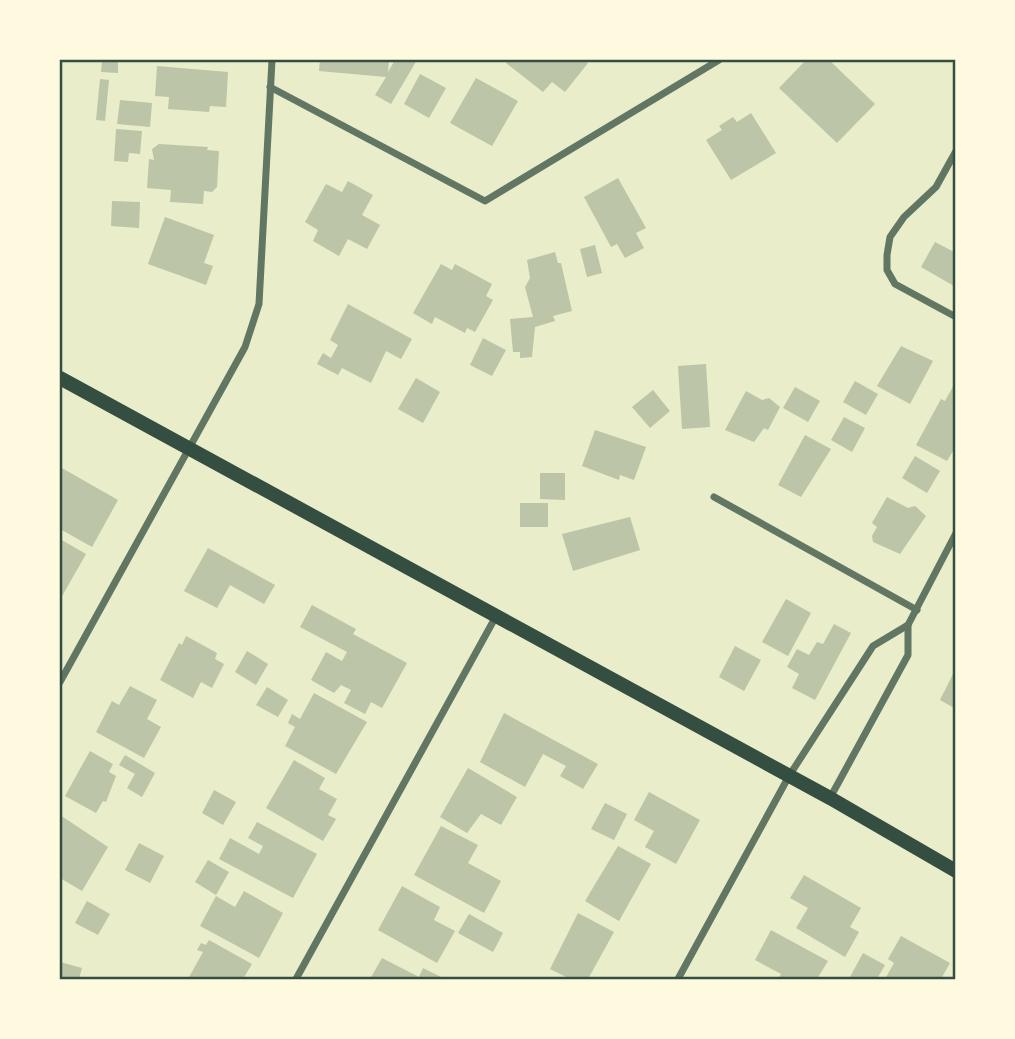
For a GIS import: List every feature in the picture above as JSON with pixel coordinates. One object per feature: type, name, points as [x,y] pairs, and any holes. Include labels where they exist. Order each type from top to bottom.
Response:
[{"type":"main road","points":[[60,378],[495,618],[830,798],[956,871]]},
{"type":"street","points":[[60,682],[245,347],[259,304],[272,60]]},
{"type":"street","points":[[270,87],[485,201],[719,60]]},
{"type":"street","points":[[956,151],[936,187],[904,217],[890,237],[887,255],[887,270],[895,284],[956,317]]},
{"type":"street","points":[[715,497],[917,610]]},
{"type":"street","points":[[678,979],[789,776],[873,646],[908,625],[956,533]]},
{"type":"street","points":[[296,979],[495,618]]},
{"type":"street","points":[[830,798],[908,655],[908,625]]},
{"type":"building","points":[[102,60],[118,61],[118,73],[101,72]]},
{"type":"building","points":[[320,60],[389,60],[388,72],[395,60],[417,60],[391,104],[375,95],[386,77],[319,71]]},
{"type":"building","points":[[509,60],[583,60],[588,63],[565,92],[552,82],[543,92],[506,63]]},
{"type":"building","points":[[806,60],[829,60],[875,104],[837,143],[779,88]]},
{"type":"building","points":[[157,66],[228,72],[226,107],[210,106],[209,112],[168,109],[169,97],[155,96]]},
{"type":"building","points":[[420,74],[446,88],[429,118],[404,104]]},
{"type":"building","points":[[476,78],[518,101],[492,146],[450,123]]},
{"type":"building","points":[[100,79],[109,80],[105,121],[96,120]]},
{"type":"building","points":[[120,100],[152,103],[150,127],[117,124]]},
{"type":"building","points":[[751,113],[776,153],[731,180],[706,140],[722,130],[719,126],[733,117],[737,122]]},
{"type":"building","points":[[116,129],[142,131],[140,154],[129,153],[128,162],[114,161]]},
{"type":"building","points":[[159,144],[208,147],[207,150],[219,151],[217,187],[212,192],[204,191],[203,204],[170,202],[171,190],[147,188],[149,159],[154,160],[152,149]]},
{"type":"building","points":[[618,178],[646,228],[636,233],[644,248],[625,258],[617,244],[611,247],[584,197]]},
{"type":"building","points":[[348,181],[373,195],[362,215],[380,225],[367,249],[348,239],[339,256],[313,241],[318,230],[305,222],[326,184],[342,192]]},
{"type":"building","points":[[112,201],[140,202],[139,228],[111,226]]},
{"type":"building","points":[[165,217],[214,235],[204,263],[213,266],[206,285],[148,264]]},
{"type":"building","points":[[935,242],[956,253],[954,286],[921,267]]},
{"type":"building","points":[[595,245],[602,273],[587,277],[580,249]]},
{"type":"building","points":[[555,252],[558,263],[561,263],[572,311],[553,316],[555,321],[535,327],[532,357],[520,358],[520,352],[513,352],[510,319],[533,317],[525,287],[530,278],[527,260]]},
{"type":"building","points":[[441,264],[452,270],[455,264],[492,284],[486,296],[493,300],[475,332],[467,328],[465,333],[435,317],[432,324],[413,313]]},
{"type":"building","points":[[348,304],[412,339],[401,359],[386,351],[371,383],[342,368],[338,375],[317,364],[323,353],[331,358],[338,345],[330,340]]},
{"type":"building","points":[[483,338],[506,350],[492,376],[470,365]]},
{"type":"building","points":[[901,346],[933,361],[910,404],[877,386]]},
{"type":"building","points":[[706,364],[710,427],[682,429],[678,366]]},
{"type":"building","points":[[416,378],[440,392],[423,423],[398,409]]},
{"type":"building","points":[[855,381],[878,394],[866,415],[843,402]]},
{"type":"building","points":[[956,381],[956,446],[947,461],[916,445],[941,399],[945,401]]},
{"type":"building","points":[[795,387],[820,401],[808,422],[783,408]]},
{"type":"building","points":[[653,390],[670,411],[650,428],[632,407]]},
{"type":"building","points":[[746,391],[762,400],[769,398],[780,407],[768,430],[764,428],[754,442],[725,430]]},
{"type":"building","points":[[844,417],[865,428],[852,452],[831,440]]},
{"type":"building","points":[[595,430],[646,447],[634,480],[620,475],[619,480],[582,466]]},
{"type":"building","points":[[805,435],[831,449],[801,497],[778,485]]},
{"type":"building","points":[[915,456],[940,471],[927,493],[902,478]]},
{"type":"building","points":[[60,467],[118,500],[92,547],[60,529]]},
{"type":"building","points":[[540,473],[565,473],[565,500],[540,499]]},
{"type":"building","points":[[887,497],[908,508],[915,506],[926,516],[900,554],[873,542],[872,536],[877,527],[872,523]]},
{"type":"building","points":[[520,503],[548,503],[548,527],[520,527]]},
{"type":"building","points":[[630,517],[640,550],[573,571],[562,534]]},
{"type":"building","points":[[60,539],[86,554],[61,598],[60,597]]},
{"type":"building","points":[[208,548],[275,585],[264,604],[230,585],[217,608],[184,591]]},
{"type":"building","points":[[786,599],[811,613],[788,656],[762,642]]},
{"type":"building","points":[[312,605],[356,629],[353,634],[407,663],[382,708],[371,702],[365,714],[344,703],[351,690],[341,685],[334,693],[311,680],[326,652],[342,661],[347,652],[300,627]]},
{"type":"building","points":[[834,624],[851,633],[815,700],[792,688],[799,674],[787,667],[797,649],[809,655],[817,642],[823,644]]},
{"type":"building","points":[[186,636],[217,653],[215,659],[224,664],[212,688],[201,682],[193,698],[160,680],[179,643],[182,645]]},
{"type":"building","points":[[735,646],[761,660],[744,691],[719,677]]},
{"type":"building","points":[[247,651],[268,664],[256,685],[235,672]]},
{"type":"building","points":[[956,668],[956,709],[940,700]]},
{"type":"building","points":[[130,686],[157,700],[147,719],[161,727],[144,758],[96,732],[112,701],[119,705]]},
{"type":"building","points":[[267,687],[288,700],[278,717],[256,705]]},
{"type":"building","points":[[314,693],[367,722],[336,774],[285,746],[295,727],[288,723],[292,714],[300,719]]},
{"type":"building","points":[[504,713],[598,764],[583,789],[560,776],[566,766],[543,754],[525,787],[480,762]]},
{"type":"building","points":[[90,751],[113,764],[109,772],[116,776],[106,802],[103,801],[96,813],[65,796]]},
{"type":"building","points":[[125,755],[155,773],[142,797],[127,788],[135,774],[119,765]]},
{"type":"building","points":[[294,760],[325,778],[319,789],[337,799],[328,815],[336,819],[323,841],[266,808]]},
{"type":"building","points":[[468,768],[517,797],[501,825],[481,814],[467,833],[440,817]]},
{"type":"building","points":[[214,790],[236,802],[223,825],[202,813]]},
{"type":"building","points":[[649,792],[700,820],[676,864],[645,847],[654,831],[634,820]]},
{"type":"building","points":[[605,803],[627,814],[614,840],[591,829]]},
{"type":"building","points":[[60,815],[108,847],[82,891],[60,878]]},
{"type":"building","points":[[257,822],[317,854],[293,898],[219,859],[230,838],[259,854],[263,846],[248,838]]},
{"type":"building","points":[[441,826],[478,845],[468,863],[501,881],[484,913],[414,875]]},
{"type":"building","points":[[139,843],[164,856],[150,883],[125,870]]},
{"type":"building","points":[[618,846],[651,864],[619,921],[585,901]]},
{"type":"building","points":[[208,860],[229,872],[216,895],[195,882]]},
{"type":"building","points":[[804,875],[861,908],[850,927],[859,932],[845,957],[796,928],[808,908],[790,898]]},
{"type":"building","points":[[402,886],[440,907],[434,920],[455,931],[437,963],[378,930]]},
{"type":"building","points":[[244,891],[283,913],[259,958],[200,926],[216,896],[235,907]]},
{"type":"building","points":[[87,901],[110,914],[98,935],[75,923]]},
{"type":"building","points":[[578,913],[614,932],[588,979],[570,979],[550,969]]},
{"type":"building","points":[[469,914],[503,933],[493,952],[458,933]]},
{"type":"building","points":[[771,930],[828,961],[817,979],[778,979],[781,974],[755,960]]},
{"type":"building","points":[[901,936],[950,963],[941,979],[885,979],[894,963],[888,959]]},
{"type":"building","points":[[209,940],[252,964],[243,979],[188,979],[203,952],[197,950],[201,943],[206,945]]},
{"type":"building","points":[[863,953],[885,965],[877,979],[850,977]]},
{"type":"building","points":[[382,958],[419,977],[423,968],[445,979],[370,979]]},
{"type":"building","points":[[60,962],[82,968],[79,979],[60,979]]}]
